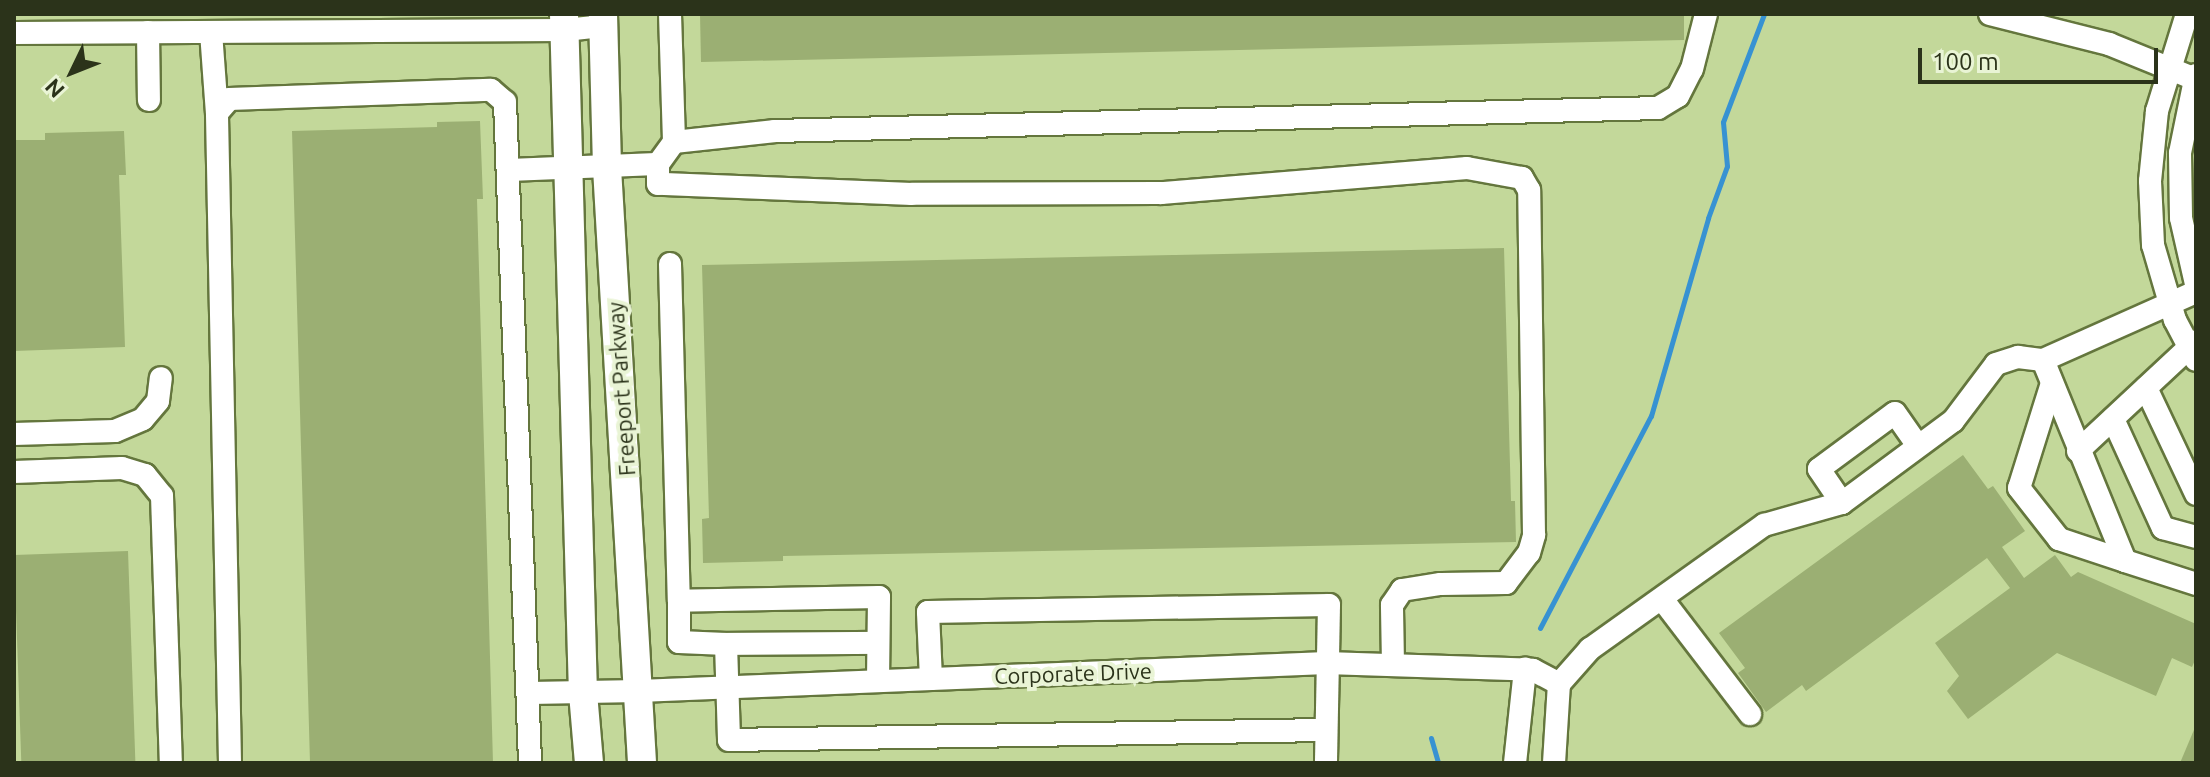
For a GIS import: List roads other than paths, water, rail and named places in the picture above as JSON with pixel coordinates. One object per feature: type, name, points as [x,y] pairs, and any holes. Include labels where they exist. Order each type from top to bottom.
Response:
[{"type":"main road","name":"Freeport Parkway","points":[[604,20],[607,168],[642,763]]},
{"type":"main road","name":"Freeport Parkway","points":[[565,22],[583,693],[589,763]]},
{"type":"street","points":[[670,14],[674,142],[658,164],[658,184],[912,194],[1161,193],[1467,168],[1522,178],[1529,190],[1534,535],[1529,553],[1506,583],[1441,584],[1402,590],[1392,605],[1393,665]]},
{"type":"street","points":[[674,142],[775,131],[1658,108],[1678,96],[1692,69],[1706,14]]},
{"type":"street","points":[[1990,14],[2109,44],[2195,77],[2180,153],[2181,218],[2196,284]]},
{"type":"street","points":[[2078,451],[2146,388],[2194,350],[2169,303],[2153,245],[2150,181],[2157,111],[2187,14]]},
{"type":"street","points":[[18,27],[211,32],[390,22],[604,20]]},
{"type":"street","points":[[148,32],[149,100]]},
{"type":"street","points":[[211,32],[217,113],[230,763]]},
{"type":"street","points":[[217,113],[229,99],[491,90],[505,102],[530,693],[530,763]]},
{"type":"street","points":[[508,170],[658,164]]},
{"type":"street","points":[[670,264],[679,642],[878,643]]},
{"type":"street","points":[[1554,763],[1559,684],[1590,649],[1764,525],[1842,503],[1953,421],[1996,364],[2018,357],[2043,360],[2196,292]]},
{"type":"street","points":[[2043,360],[2125,561]]},
{"type":"street","points":[[14,434],[115,431],[143,419],[158,401],[161,378]]},
{"type":"street","points":[[2052,383],[2019,488],[2059,539],[2196,584]]},
{"type":"street","points":[[2146,388],[2196,494]]},
{"type":"street","points":[[1842,503],[1819,469],[1895,413],[1918,446]]},
{"type":"street","points":[[2113,419],[2163,528],[2196,537]]},
{"type":"street","points":[[14,472],[122,468],[145,475],[162,496],[171,763]]},
{"type":"street","points":[[679,601],[879,597],[878,681]]},
{"type":"street","points":[[1662,599],[1750,714]]},
{"type":"street","points":[[931,679],[928,612],[1329,605],[1326,763]]},
{"type":"street","points":[[726,644],[729,740],[1326,730]]},
{"type":"street","name":"Corporate Drive","points":[[530,693],[729,688],[1326,663],[1525,669],[1559,684]]},
{"type":"street","points":[[1515,763],[1525,669]]},
{"type":"waterway","points":[[1540,628],[1651,416],[1708,218],[1727,166],[1723,122],[1764,14]]},
{"type":"waterway","points":[[1431,738],[1438,763]]}]
